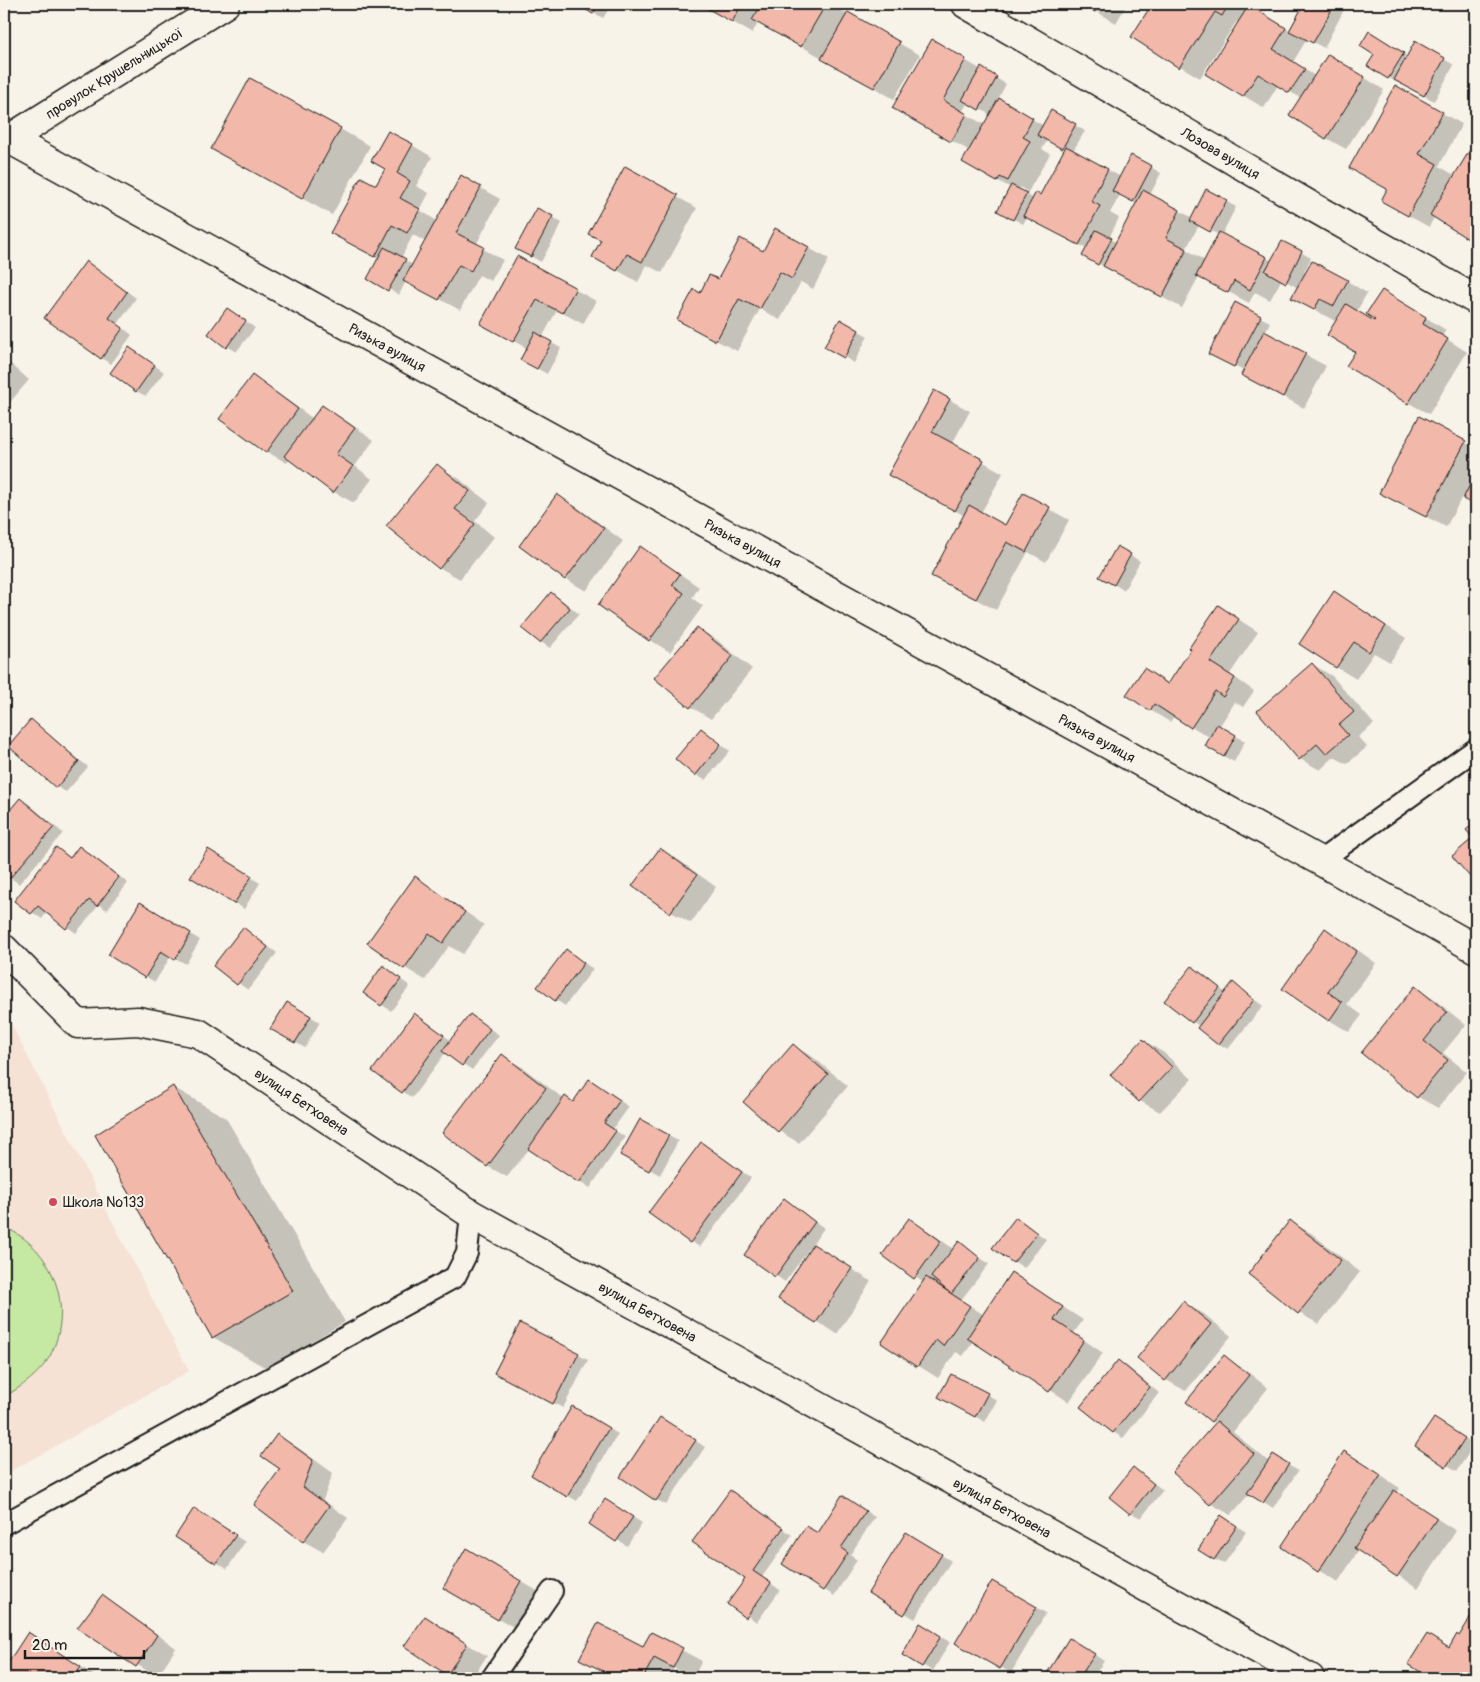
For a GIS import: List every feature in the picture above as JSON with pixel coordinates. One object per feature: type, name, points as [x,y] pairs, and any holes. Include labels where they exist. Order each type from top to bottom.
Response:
[{"type":"street","name":"провулок Крушельницької","points":[[6,140],[225,4]]},
{"type":"street","name":"Лозова вулиця","points":[[966,4],[1476,300]]},
{"type":"street","name":"Ризька вулиця","points":[[6,140],[1320,861],[1476,949]]},
{"type":"street","name":"вулиця Бетховена","points":[[4,949],[78,1024],[138,1021],[198,1033],[471,1214],[1310,1678]]},
{"type":"lane","points":[[1320,861],[1476,749]]},
{"type":"lane","points":[[4,1524],[455,1277],[467,1253],[471,1214]]},
{"type":"lane","points":[[492,1678],[552,1591]]},
{"type":"shaded area","name":"Школа №133","points":[[4,1010],[189,1371],[4,1475]]},
{"type":"green space","points":[[4,1227],[36,1249],[47,1264],[55,1281],[60,1300],[60,1319],[57,1338],[46,1363],[30,1380],[4,1397]]},
{"type":"building","points":[[576,4],[599,4],[593,14]]},
{"type":"building","points":[[699,4],[742,4],[732,22]]},
{"type":"building","points":[[762,4],[826,4],[801,47],[752,20]]},
{"type":"building","points":[[1080,4],[1100,4],[1095,12]]},
{"type":"building","points":[[1152,4],[1229,4],[1222,16],[1215,12],[1179,68],[1131,37]]},
{"type":"building","points":[[1304,4],[1335,4],[1313,43],[1289,31]]},
{"type":"building","points":[[1249,5],[1286,28],[1273,49],[1305,69],[1289,93],[1258,74],[1243,97],[1205,74]]},
{"type":"building","points":[[848,12],[900,42],[874,88],[821,59]]},
{"type":"building","points":[[1369,31],[1404,53],[1388,79],[1367,66],[1374,55],[1360,46]]},
{"type":"building","points":[[932,39],[966,59],[943,100],[967,114],[951,142],[892,108]]},
{"type":"building","points":[[1415,41],[1445,58],[1424,96],[1394,80]]},
{"type":"building","points":[[1328,54],[1365,77],[1326,139],[1289,115]]},
{"type":"building","points":[[981,67],[997,77],[979,110],[962,100]]},
{"type":"building","points":[[250,78],[341,128],[302,199],[211,149]]},
{"type":"building","points":[[1395,85],[1443,112],[1419,154],[1437,164],[1408,216],[1381,201],[1387,189],[1349,168]]},
{"type":"building","points":[[999,98],[1033,118],[1023,137],[1030,141],[1008,181],[1000,177],[997,182],[962,162]]},
{"type":"building","points":[[1051,110],[1076,124],[1062,149],[1037,135]]},
{"type":"building","points":[[388,131],[413,144],[397,173],[410,181],[400,198],[420,209],[407,233],[392,225],[375,257],[330,233],[361,177],[376,185],[385,169],[371,161]]},
{"type":"building","points":[[1476,140],[1476,244],[1430,215]]},
{"type":"building","points":[[1066,146],[1108,169],[1091,201],[1100,206],[1079,245],[1023,216],[1036,192],[1040,195]]},
{"type":"building","points":[[1131,155],[1152,166],[1133,202],[1112,191]]},
{"type":"building","points":[[625,166],[678,195],[642,262],[627,254],[617,271],[592,257],[601,240],[588,234]]},
{"type":"building","points":[[461,175],[481,187],[456,233],[484,247],[471,271],[459,265],[439,300],[403,281]]},
{"type":"building","points":[[1011,185],[1027,193],[1013,220],[997,211]]},
{"type":"building","points":[[1206,189],[1227,200],[1210,232],[1190,221]]},
{"type":"building","points":[[1143,190],[1180,210],[1166,238],[1187,249],[1162,297],[1103,266]]},
{"type":"building","points":[[537,208],[553,216],[531,257],[515,249]]},
{"type":"building","points":[[775,228],[809,247],[792,279],[780,272],[760,309],[739,299],[716,341],[677,320],[694,289],[700,293],[709,275],[718,279],[740,238],[763,251]]},
{"type":"building","points":[[1096,230],[1112,238],[1098,265],[1082,256]]},
{"type":"building","points":[[1219,232],[1267,257],[1250,290],[1234,281],[1228,293],[1196,276]]},
{"type":"building","points":[[1282,241],[1302,251],[1286,283],[1265,271]]},
{"type":"building","points":[[384,247],[406,259],[388,291],[367,279]]},
{"type":"building","points":[[517,256],[576,288],[562,313],[537,300],[513,342],[480,324]]},
{"type":"building","points":[[86,261],[127,292],[109,318],[123,328],[101,359],[44,318]]},
{"type":"building","points":[[1312,261],[1348,280],[1334,306],[1320,299],[1314,310],[1291,298]]},
{"type":"building","points":[[1382,290],[1426,317],[1423,324],[1448,339],[1408,404],[1346,366],[1355,352],[1327,335],[1346,304],[1374,321],[1366,314]]},
{"type":"building","points":[[1235,302],[1261,316],[1234,367],[1208,354]]},
{"type":"building","points":[[227,308],[246,321],[226,348],[208,334]]},
{"type":"building","points":[[840,319],[859,330],[844,358],[824,347]]},
{"type":"building","points":[[1264,331],[1306,353],[1283,397],[1241,375]]},
{"type":"building","points":[[535,332],[552,342],[537,369],[520,360]]},
{"type":"building","points":[[129,347],[155,365],[136,392],[110,373]]},
{"type":"building","points":[[252,375],[298,409],[266,453],[219,419]]},
{"type":"building","points":[[934,390],[950,399],[932,432],[984,460],[955,511],[888,475]]},
{"type":"building","points":[[322,405],[355,428],[336,454],[353,466],[333,493],[284,456]]},
{"type":"building","points":[[1419,416],[1466,441],[1426,517],[1379,493]]},
{"type":"building","points":[[437,464],[470,491],[455,509],[475,524],[439,569],[386,526]]},
{"type":"building","points":[[1476,472],[1476,506],[1463,499]]},
{"type":"building","points":[[1023,493],[1050,507],[1026,552],[1007,542],[976,599],[931,576],[969,505],[1005,525]]},
{"type":"building","points":[[557,494],[604,528],[565,580],[519,546]]},
{"type":"building","points":[[640,546],[680,574],[672,585],[684,593],[649,641],[598,605]]},
{"type":"building","points":[[1117,546],[1131,554],[1114,585],[1099,577]]},
{"type":"building","points":[[1334,591],[1386,626],[1369,652],[1354,642],[1336,668],[1299,644]]},
{"type":"building","points":[[551,592],[570,608],[540,643],[521,628]]},
{"type":"building","points":[[1218,605],[1239,619],[1210,662],[1235,678],[1223,697],[1215,691],[1191,728],[1154,704],[1150,711],[1126,695],[1144,668],[1168,684],[1191,649],[1189,648]]},
{"type":"building","points":[[697,627],[733,656],[690,708],[654,678]]},
{"type":"building","points":[[1312,663],[1354,712],[1339,725],[1348,735],[1326,754],[1317,744],[1299,760],[1257,711]]},
{"type":"building","points":[[31,719],[79,761],[56,788],[8,746]]},
{"type":"building","points":[[1217,724],[1236,735],[1224,757],[1205,746]]},
{"type":"building","points":[[701,728],[721,744],[695,776],[675,759]]},
{"type":"building","points":[[20,798],[54,827],[9,879],[4,875],[4,807],[9,811]]},
{"type":"building","points":[[1476,821],[1476,884],[1452,856],[1473,838],[1466,830]]},
{"type":"building","points":[[79,846],[119,877],[97,906],[89,900],[66,929],[38,906],[31,914],[14,901],[56,847],[70,858]]},
{"type":"building","points":[[660,848],[697,875],[670,913],[632,886]]},
{"type":"building","points":[[208,849],[252,876],[234,904],[190,877]]},
{"type":"building","points":[[415,876],[465,912],[443,943],[429,933],[404,969],[367,943]]},
{"type":"building","points":[[140,902],[191,933],[175,960],[161,951],[145,978],[108,955]]},
{"type":"building","points":[[243,927],[268,947],[237,985],[213,966]]},
{"type":"building","points":[[1325,928],[1357,951],[1328,992],[1342,1002],[1329,1021],[1282,989]]},
{"type":"building","points":[[566,949],[584,963],[555,1001],[537,987]]},
{"type":"building","points":[[383,965],[401,979],[381,1006],[363,993]]},
{"type":"building","points":[[1192,966],[1220,988],[1192,1023],[1164,1001]]},
{"type":"building","points":[[1233,982],[1254,1000],[1218,1045],[1197,1028]]},
{"type":"building","points":[[1415,986],[1447,1012],[1424,1041],[1448,1060],[1417,1098],[1361,1053]]},
{"type":"building","points":[[287,1002],[311,1016],[295,1043],[270,1029]]},
{"type":"building","points":[[414,1013],[444,1035],[402,1093],[372,1071]]},
{"type":"building","points":[[470,1014],[490,1029],[462,1066],[442,1051]]},
{"type":"building","points":[[1143,1039],[1172,1067],[1139,1102],[1110,1075]]},
{"type":"building","points":[[793,1044],[828,1074],[778,1132],[743,1102]]},
{"type":"building","points":[[502,1054],[546,1088],[487,1167],[442,1133]]},
{"type":"building","points":[[589,1079],[620,1100],[604,1123],[616,1131],[579,1183],[528,1149],[565,1096],[573,1102]]},
{"type":"building","points":[[173,1086],[293,1291],[212,1338],[95,1135]]},
{"type":"building","points":[[640,1119],[669,1135],[649,1171],[620,1155]]},
{"type":"building","points":[[701,1142],[742,1172],[690,1243],[648,1213]]},
{"type":"building","points":[[784,1198],[815,1222],[775,1277],[744,1255]]},
{"type":"building","points":[[1016,1217],[1037,1233],[1013,1263],[992,1248]]},
{"type":"building","points":[[909,1218],[941,1241],[914,1279],[882,1255]]},
{"type":"building","points":[[1290,1220],[1341,1260],[1298,1314],[1248,1274]]},
{"type":"building","points":[[959,1241],[980,1258],[951,1294],[931,1277]]},
{"type":"building","points":[[813,1244],[852,1268],[816,1323],[778,1299]]},
{"type":"building","points":[[1011,1272],[1063,1307],[1054,1320],[1084,1340],[1049,1392],[967,1338]]},
{"type":"building","points":[[926,1277],[970,1306],[943,1346],[936,1340],[917,1367],[881,1343]]},
{"type":"building","points":[[1183,1301],[1211,1324],[1165,1381],[1137,1358]]},
{"type":"building","points":[[520,1323],[579,1353],[553,1404],[494,1373]]},
{"type":"building","points":[[1224,1355],[1249,1375],[1211,1422],[1186,1402]]},
{"type":"building","points":[[1118,1360],[1150,1387],[1113,1433],[1080,1407]]},
{"type":"building","points":[[951,1374],[988,1393],[975,1417],[938,1397]]},
{"type":"building","points":[[572,1406],[609,1428],[567,1497],[531,1475]]},
{"type":"building","points":[[660,1417],[696,1440],[656,1501],[620,1477]]},
{"type":"building","points":[[1434,1418],[1465,1438],[1446,1467],[1415,1446]]},
{"type":"building","points":[[1217,1421],[1254,1454],[1210,1505],[1172,1472]]},
{"type":"building","points":[[277,1434],[313,1460],[303,1487],[329,1506],[303,1542],[254,1505],[280,1469],[261,1456]]},
{"type":"building","points":[[1344,1451],[1381,1475],[1318,1572],[1281,1547]]},
{"type":"building","points":[[1273,1454],[1289,1464],[1263,1503],[1247,1493]]},
{"type":"building","points":[[1133,1467],[1154,1484],[1130,1514],[1109,1497]]},
{"type":"building","points":[[730,1490],[783,1528],[753,1571],[771,1583],[746,1618],[727,1604],[745,1579],[692,1542]]},
{"type":"building","points":[[1394,1490],[1437,1518],[1397,1577],[1354,1548]]},
{"type":"building","points":[[842,1495],[866,1511],[841,1548],[848,1553],[823,1591],[782,1564],[806,1526],[818,1533]]},
{"type":"building","points":[[605,1499],[633,1517],[616,1542],[589,1524]]},
{"type":"building","points":[[194,1508],[236,1535],[216,1564],[175,1537]]},
{"type":"building","points":[[1221,1515],[1237,1526],[1214,1560],[1198,1550]]},
{"type":"building","points":[[906,1532],[942,1554],[904,1615],[868,1593]]},
{"type":"building","points":[[466,1548],[521,1581],[498,1620],[443,1588]]},
{"type":"building","points":[[992,1581],[1037,1607],[1000,1669],[955,1643]]},
{"type":"building","points":[[102,1595],[157,1635],[136,1667],[77,1628]]},
{"type":"building","points":[[1476,1609],[1476,1662],[1466,1678],[1430,1678],[1408,1664],[1427,1634],[1449,1648]]},
{"type":"building","points":[[425,1616],[467,1644],[447,1675],[404,1646]]},
{"type":"building","points":[[598,1623],[643,1646],[651,1632],[683,1648],[673,1668],[654,1658],[643,1678],[617,1678],[579,1659]]},
{"type":"building","points":[[920,1623],[941,1636],[922,1667],[902,1655]]},
{"type":"building","points":[[28,1632],[81,1667],[73,1678],[4,1678],[4,1669]]},
{"type":"building","points":[[1069,1638],[1095,1654],[1079,1678],[1044,1678]]},
{"type":"place","name":"Школа №133","points":[[53,1202]]}]
